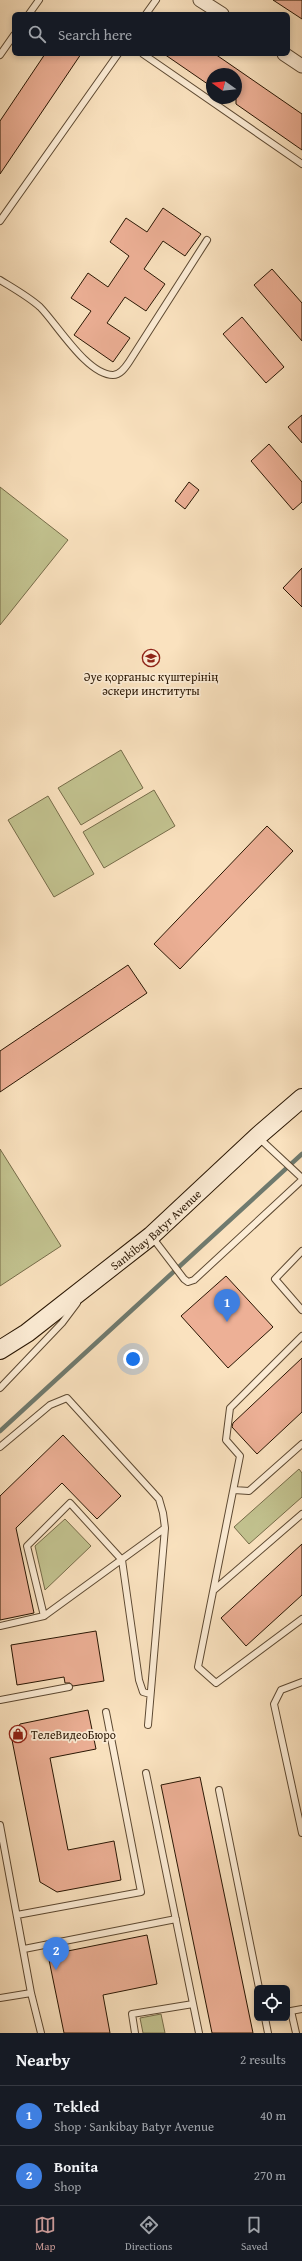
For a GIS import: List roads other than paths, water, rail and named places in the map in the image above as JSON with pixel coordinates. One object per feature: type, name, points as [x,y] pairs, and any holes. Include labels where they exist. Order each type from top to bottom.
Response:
[{"type":"main road","name":"Sankibay Batyr Avenue","points":[[0,1350],[27,1333],[151,1236],[258,1136],[302,1098]]},
{"type":"street","points":[[200,0],[219,12]]},
{"type":"street","points":[[287,56],[302,66]]},
{"type":"lane","points":[[30,12],[39,0]]},
{"type":"lane","points":[[147,12],[156,0]]},
{"type":"lane","points":[[0,55],[12,38]]},
{"type":"lane","points":[[0,221],[117,56]]},
{"type":"lane","points":[[146,56],[302,164]]},
{"type":"lane","points":[[0,280],[39,306],[91,366],[104,373],[113,375],[122,371],[129,362],[207,240]]},
{"type":"lane","points":[[151,1236],[181,1275],[188,1282],[194,1280],[302,1179],[258,1136]]},
{"type":"lane","points":[[302,1251],[275,1279],[302,1310]]},
{"type":"lane","points":[[0,1388],[62,1323],[93,1282]]},
{"type":"lane","points":[[302,1336],[230,1408],[226,1440],[240,1456],[198,1667],[216,1683],[302,1619]]},
{"type":"lane","points":[[0,1447],[50,1405],[68,1398],[159,1499],[164,1512],[165,1528],[148,1725]]},
{"type":"lane","points":[[234,1490],[249,1491],[302,1444]]},
{"type":"lane","points":[[44,1616],[27,1546],[70,1503],[122,1560],[139,1680],[144,1692],[150,1694]]},
{"type":"lane","points":[[214,1590],[302,1514]]},
{"type":"lane","points":[[0,1626],[44,1616],[165,1528]]},
{"type":"lane","points":[[302,1682],[281,1690],[274,1704],[302,1833]]},
{"type":"lane","points":[[0,1700],[69,1686]]},
{"type":"lane","points":[[17,1915],[141,1892],[106,1712]]},
{"type":"lane","points":[[146,1773],[199,2033]]},
{"type":"lane","points":[[220,1790],[258,1985]]},
{"type":"lane","points":[[0,1825],[24,1949],[31,1994],[41,2033]]},
{"type":"lane","points":[[24,1949],[176,1919]]},
{"type":"lane","points":[[0,1998],[31,1994]]},
{"type":"lane","points":[[135,2033],[132,2014],[193,2004]]},
{"type":"lane","points":[[296,2033],[292,2011],[302,2009]]},
{"type":"lane","points":[[266,2021],[268,2033]]},
{"type":"waterway","points":[[0,1431],[302,1154]]},
{"type":"place","name":"Әуе қорғаныс күштерінің әскери институты","points":[[151,658]]},
{"type":"place","name":"Тekled","points":[[227,1322]]},
{"type":"place","name":"ТелеВидеоБюро","points":[[18,1734]]},
{"type":"place","name":"Bonita","points":[[56,1970]]}]
